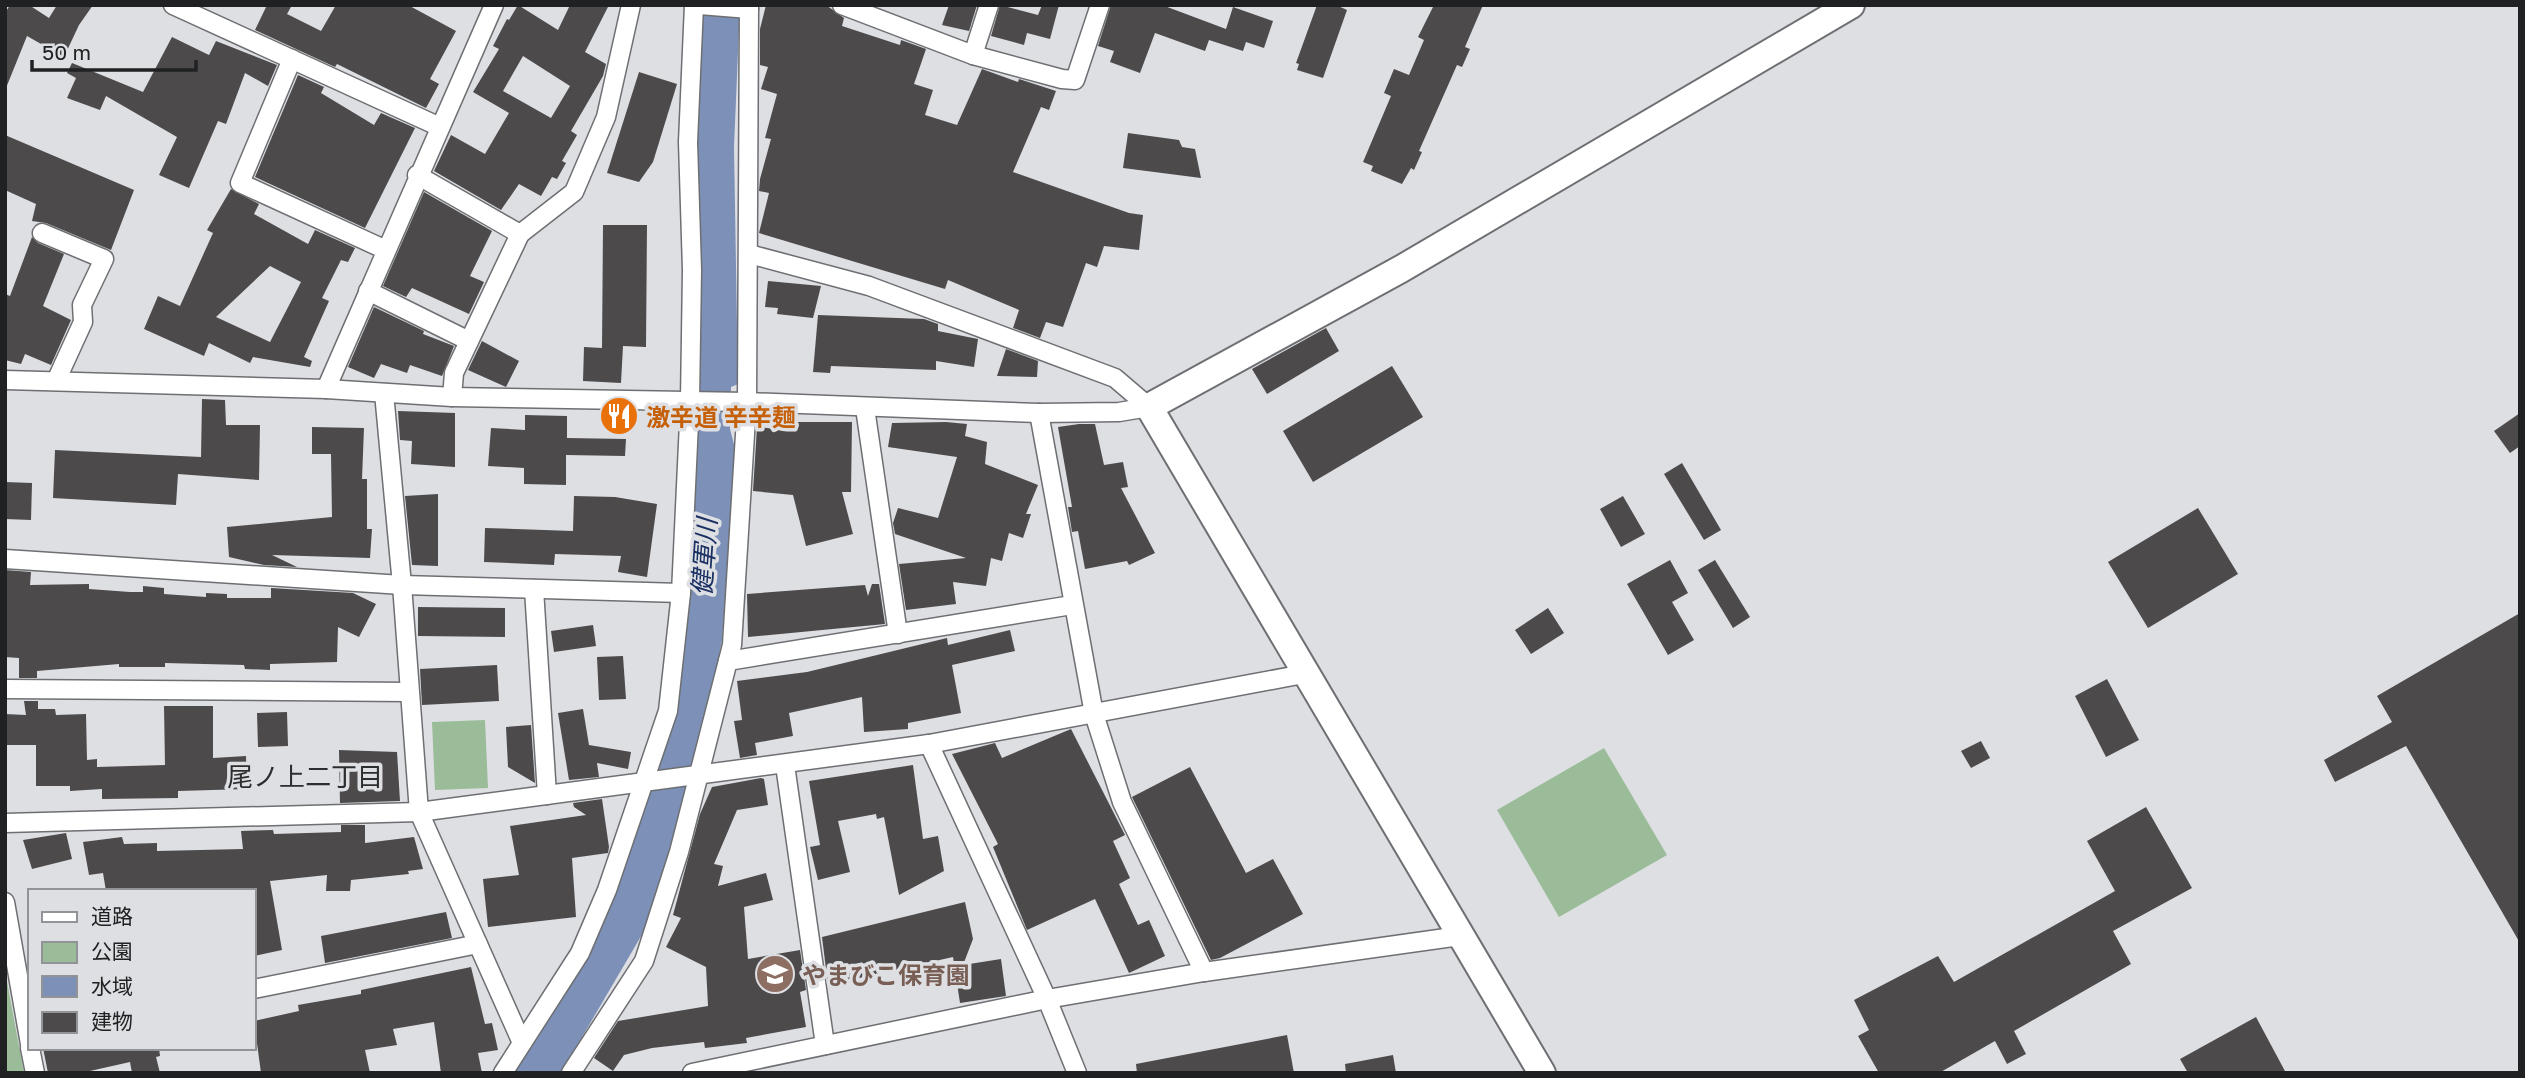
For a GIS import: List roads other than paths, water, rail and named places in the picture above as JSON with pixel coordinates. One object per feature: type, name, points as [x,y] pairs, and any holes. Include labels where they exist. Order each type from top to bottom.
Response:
[{"type":"street","points":[[173,5],[440,128]]},
{"type":"street","points":[[326,389],[417,175],[495,5]]},
{"type":"street","points":[[452,397],[454,373],[520,234],[574,192],[606,117],[631,5]]},
{"type":"street","points":[[504,1072],[580,953],[607,890],[668,711],[681,593],[690,401],[692,270],[688,142],[694,5]]},
{"type":"street","points":[[570,1073],[644,961],[699,776],[732,645],[747,402],[749,254],[746,162],[749,7],[700,5]]},
{"type":"street","points":[[842,5],[973,55],[1062,79],[1075,80],[1100,5]]},
{"type":"street","points":[[973,55],[989,5]]},
{"type":"street","points":[[5,380],[326,389],[452,397],[747,402],[1039,413],[1119,412],[1149,407],[1401,269],[1845,7]]},
{"type":"street","points":[[292,59],[240,183],[386,250]]},
{"type":"street","points":[[417,175],[520,234]]},
{"type":"street","points":[[42,233],[104,259],[82,305],[83,322],[56,381]]},
{"type":"street","points":[[749,254],[869,286],[1115,378],[1149,407],[1309,673],[1542,1073]]},
{"type":"street","points":[[368,291],[469,341]]},
{"type":"street","points":[[384,393],[419,812],[522,1043]]},
{"type":"street","points":[[865,408],[898,634]]},
{"type":"street","points":[[1039,413],[1094,714],[1122,802],[1204,972]]},
{"type":"street","points":[[5,559],[402,585],[681,593]]},
{"type":"street","points":[[534,589],[547,795]]},
{"type":"street","points":[[728,661],[1072,605]]},
{"type":"street","points":[[5,823],[419,812],[929,744],[1309,673]]},
{"type":"street","points":[[5,689],[409,692]]},
{"type":"street","points":[[929,744],[1077,1073]]},
{"type":"street","points":[[785,765],[825,1045]]},
{"type":"street","points":[[5,902],[28,1034]]},
{"type":"street","points":[[692,1073],[1046,999],[1204,972],[1460,936]]},
{"type":"street","points":[[256,989],[478,944]]},
{"type":"street","points":[[31,1050],[35,1073]]},
{"type":"water","name":"健軍川","points":[[700,5],[740,5],[734,147],[738,384],[731,387],[730,429],[736,452],[722,640],[700,758],[647,926],[561,1073],[514,1073],[555,1007],[646,802],[688,533],[697,449],[693,156]]},
{"type":"place","name":"激辛道 辛辛麺","points":[[619,416]]},
{"type":"place","name":"やまびこ保育園","points":[[775,974]]},
{"type":"district","name":"尾ノ上二丁目","points":[[305,776]]}]
